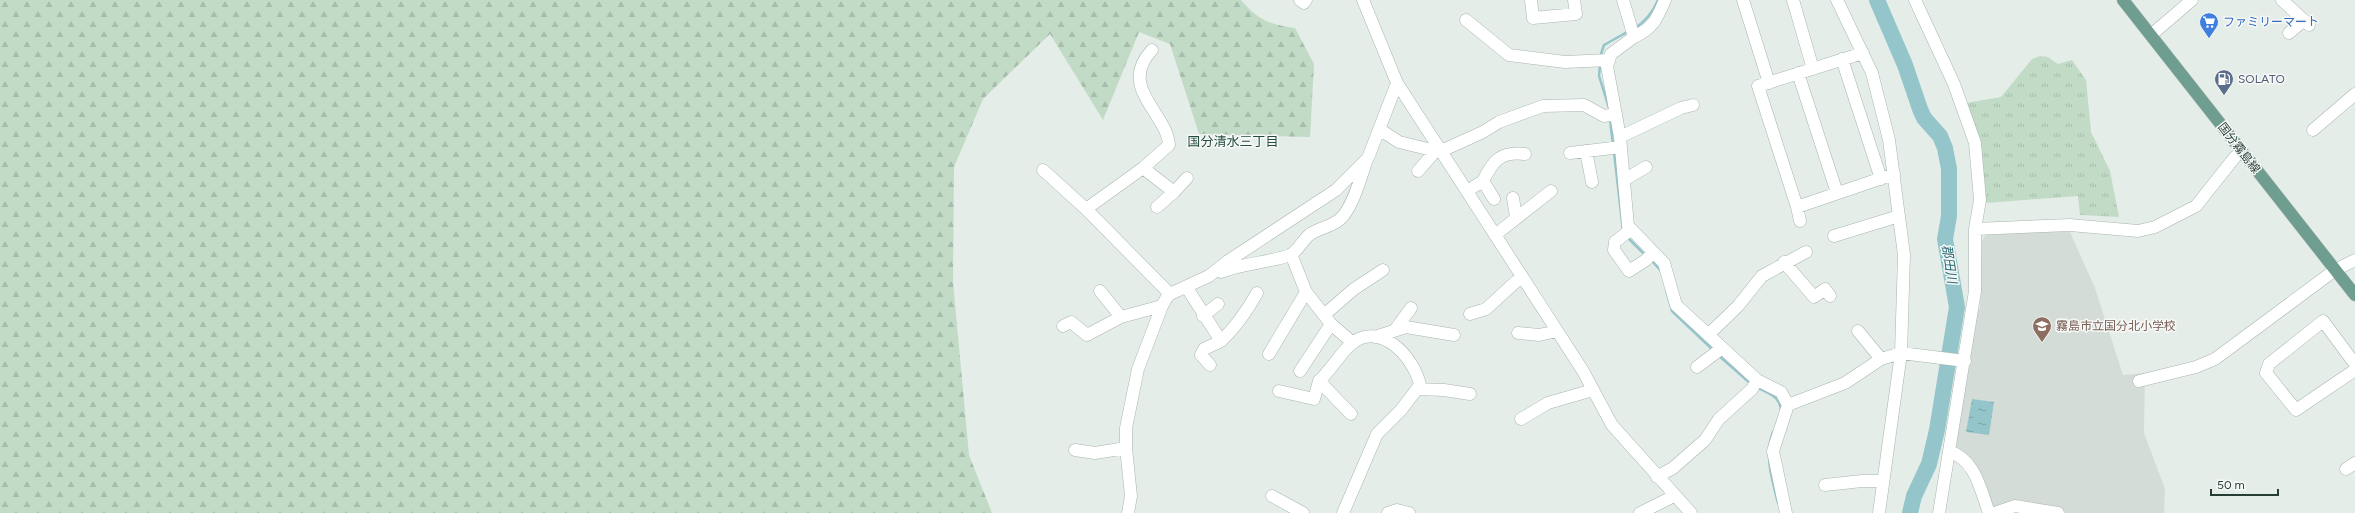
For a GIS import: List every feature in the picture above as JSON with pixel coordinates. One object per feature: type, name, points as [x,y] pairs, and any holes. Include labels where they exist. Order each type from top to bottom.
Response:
[{"type":"main road","name":"国分霧島線","points":[[2124,0],[2241,152],[2355,295]]},
{"type":"street","points":[[1300,0],[1304,3],[1306,0]]},
{"type":"street","points":[[1363,0],[1397,83],[1522,276],[1593,390],[1612,425],[1674,496],[1691,513]]},
{"type":"street","points":[[1531,0],[1534,18],[1576,14],[1574,0]]},
{"type":"street","points":[[1623,0],[1632,32]]},
{"type":"street","points":[[1466,20],[1509,54],[1565,62],[1603,61],[1632,32],[1648,30],[1658,16],[1665,0]]},
{"type":"street","points":[[1743,0],[1769,83]]},
{"type":"street","points":[[1793,0],[1813,68]]},
{"type":"street","points":[[1837,0],[1872,73],[1889,140],[1904,255],[1903,353],[1879,513]]},
{"type":"street","points":[[1915,0],[1954,84],[1975,143],[1980,200],[1975,229],[1975,291],[1939,513]]},
{"type":"street","points":[[2151,34],[2192,0]]},
{"type":"street","points":[[2282,0],[2306,22],[2289,33]]},
{"type":"street","points":[[1086,209],[1143,168],[1169,144],[1169,136],[1144,97],[1140,73],[1146,56],[1152,50]]},
{"type":"street","points":[[1800,221],[1797,207],[1758,86],[1863,53]]},
{"type":"street","points":[[1842,59],[1881,179]]},
{"type":"street","points":[[1603,61],[1607,66],[1611,114],[1624,180],[1628,226],[1627,233],[1615,242],[1614,250],[1629,271],[1650,255]]},
{"type":"street","points":[[1798,73],[1837,193]]},
{"type":"street","points":[[1128,513],[1131,496],[1126,448],[1126,428],[1138,369],[1162,306],[1170,294],[1187,288],[1209,276],[1235,266],[1291,254],[1307,237],[1319,228],[1330,225],[1340,219],[1348,208],[1397,83]]},
{"type":"street","points":[[2313,130],[2355,94]]},
{"type":"street","points":[[1418,172],[1439,150],[1483,132],[1499,122],[1543,106],[1584,105],[1611,114]]},
{"type":"street","points":[[1570,153],[1617,145],[1681,108],[1693,105]]},
{"type":"street","points":[[1379,129],[1399,142],[1439,150]]},
{"type":"street","points":[[1586,151],[1592,182]]},
{"type":"street","points":[[1975,229],[2070,225],[2138,231],[2155,227],[2196,206],[2235,157],[2241,152]]},
{"type":"street","points":[[1467,191],[1483,181],[1491,164],[1502,156],[1514,153],[1524,154]]},
{"type":"street","points":[[1209,276],[1228,261],[1336,190],[1368,158]]},
{"type":"street","points":[[1624,180],[1646,167]]},
{"type":"street","points":[[1143,168],[1174,192]]},
{"type":"street","points":[[1043,170],[1086,209],[1170,294]]},
{"type":"street","points":[[1797,207],[1894,174]]},
{"type":"street","points":[[1157,207],[1187,178]]},
{"type":"street","points":[[1483,181],[1494,199]]},
{"type":"street","points":[[1495,235],[1550,191]]},
{"type":"street","points":[[1513,198],[1516,217]]},
{"type":"street","points":[[1834,236],[1900,216]]},
{"type":"street","points":[[1627,233],[1650,255],[1664,264],[1676,305],[1708,335],[1718,351],[1755,384],[1781,392],[1788,405],[1773,451],[1786,513]]},
{"type":"street","points":[[1708,335],[1738,306],[1762,276],[1784,262],[1806,252]]},
{"type":"street","points":[[1291,254],[1306,292],[1327,319],[1353,343]]},
{"type":"street","points":[[2139,381],[2196,367],[2215,359],[2335,270],[2355,260]]},
{"type":"street","points":[[1784,262],[1811,300],[1825,290],[1830,296]]},
{"type":"street","points":[[1300,371],[1327,319],[1354,289],[1383,270]]},
{"type":"street","points":[[1470,314],[1486,314],[1522,276]]},
{"type":"street","points":[[1187,288],[1221,341]]},
{"type":"street","points":[[1100,291],[1121,317]]},
{"type":"street","points":[[1269,354],[1306,292]]},
{"type":"street","points":[[1210,365],[1201,355],[1204,349],[1221,341],[1242,318],[1256,293]]},
{"type":"street","points":[[1204,316],[1218,304]]},
{"type":"street","points":[[1063,326],[1071,322],[1087,335],[1121,317],[1162,306]]},
{"type":"street","points":[[1395,330],[1411,308]]},
{"type":"street","points":[[2355,364],[2323,321],[2269,364],[2266,373],[2296,410],[2355,370]]},
{"type":"street","points":[[1375,338],[1406,327],[1454,336]]},
{"type":"street","points":[[1518,333],[1539,335],[1556,331]]},
{"type":"street","points":[[1858,331],[1882,359]]},
{"type":"street","points":[[1278,391],[1292,390],[1313,403],[1319,381],[1353,343],[1369,337],[1389,341],[1403,352],[1417,371],[1420,385],[1401,410],[1377,434],[1348,510]]},
{"type":"street","points":[[1697,367],[1718,351]]},
{"type":"street","points":[[1788,405],[1845,383],[1882,359],[1903,353],[1963,361]]},
{"type":"street","points":[[1319,381],[1351,414]]},
{"type":"street","points":[[1657,477],[1673,468],[1705,440],[1719,419],[1755,384]]},
{"type":"street","points":[[1417,389],[1444,390],[1470,394]]},
{"type":"street","points":[[1521,419],[1548,403],[1593,390]]},
{"type":"street","points":[[1075,450],[1095,453],[1126,448]]},
{"type":"street","points":[[1949,451],[1961,456],[1972,466],[1989,513]]},
{"type":"street","points":[[1825,485],[1862,481],[1883,481]]},
{"type":"street","points":[[1272,496],[1303,513]]},
{"type":"street","points":[[1640,513],[1674,496]]},
{"type":"street","points":[[1995,513],[2015,506],[2058,513]]},
{"type":"street","points":[[1388,513],[1397,510],[1409,513]]},
{"type":"shaded area","name":"霧島市立国分北小学校","points":[[2069,230],[2095,288],[2123,375],[2145,373],[2144,433],[2165,489],[2164,513],[2068,513],[2015,504],[1992,512],[1955,451],[1974,314],[1980,309],[1982,241],[1986,234]]},
{"type":"green space","points":[[0,0],[1241,0],[1259,17],[1271,23],[1295,28],[1314,64],[1310,137],[1199,134],[1170,44],[1139,32],[1103,120],[1050,34],[983,99],[954,167],[953,282],[969,455],[992,513],[0,513]]},
{"type":"green space","points":[[2040,56],[2048,57],[2058,64],[2072,60],[2086,80],[2091,132],[2110,171],[2119,217],[2080,215],[2078,196],[1986,203],[1980,141],[1966,103],[2001,97],[2032,59]]},
{"type":"water","points":[[1972,399],[1994,402],[1989,435],[1966,432]]},
{"type":"waterway","points":[[1635,28],[1649,16],[1658,0]]},
{"type":"waterway","name":"郡田川","points":[[1877,0],[1905,65],[1924,118],[1940,136],[1945,148],[1949,169],[1949,216],[1945,239],[1957,307],[1937,430],[1929,464],[1914,496],[1910,513]]},
{"type":"waterway","points":[[1600,57],[1604,45],[1629,31]]},
{"type":"waterway","points":[[1600,64],[1599,76],[1609,108]]},
{"type":"waterway","points":[[1610,119],[1613,145]]},
{"type":"waterway","points":[[1614,152],[1623,231]]},
{"type":"waterway","points":[[1627,237],[1646,256]]},
{"type":"waterway","points":[[1651,260],[1661,271]]},
{"type":"waterway","points":[[1666,290],[1672,311],[1713,350]]},
{"type":"waterway","points":[[1718,355],[1750,383]]},
{"type":"waterway","points":[[1756,387],[1776,398],[1781,410]]},
{"type":"waterway","points":[[1773,432],[1770,441],[1769,458],[1771,476],[1778,503]]},
{"type":"place","name":"ファミリーマート","points":[[2209,39]]},
{"type":"place","name":"SOLATO","points":[[2224,96]]},
{"type":"place","name":"霧島市立国分北小学校","points":[[2042,343]]},
{"type":"district","name":"国分清水三丁目","points":[[1233,141]]}]
